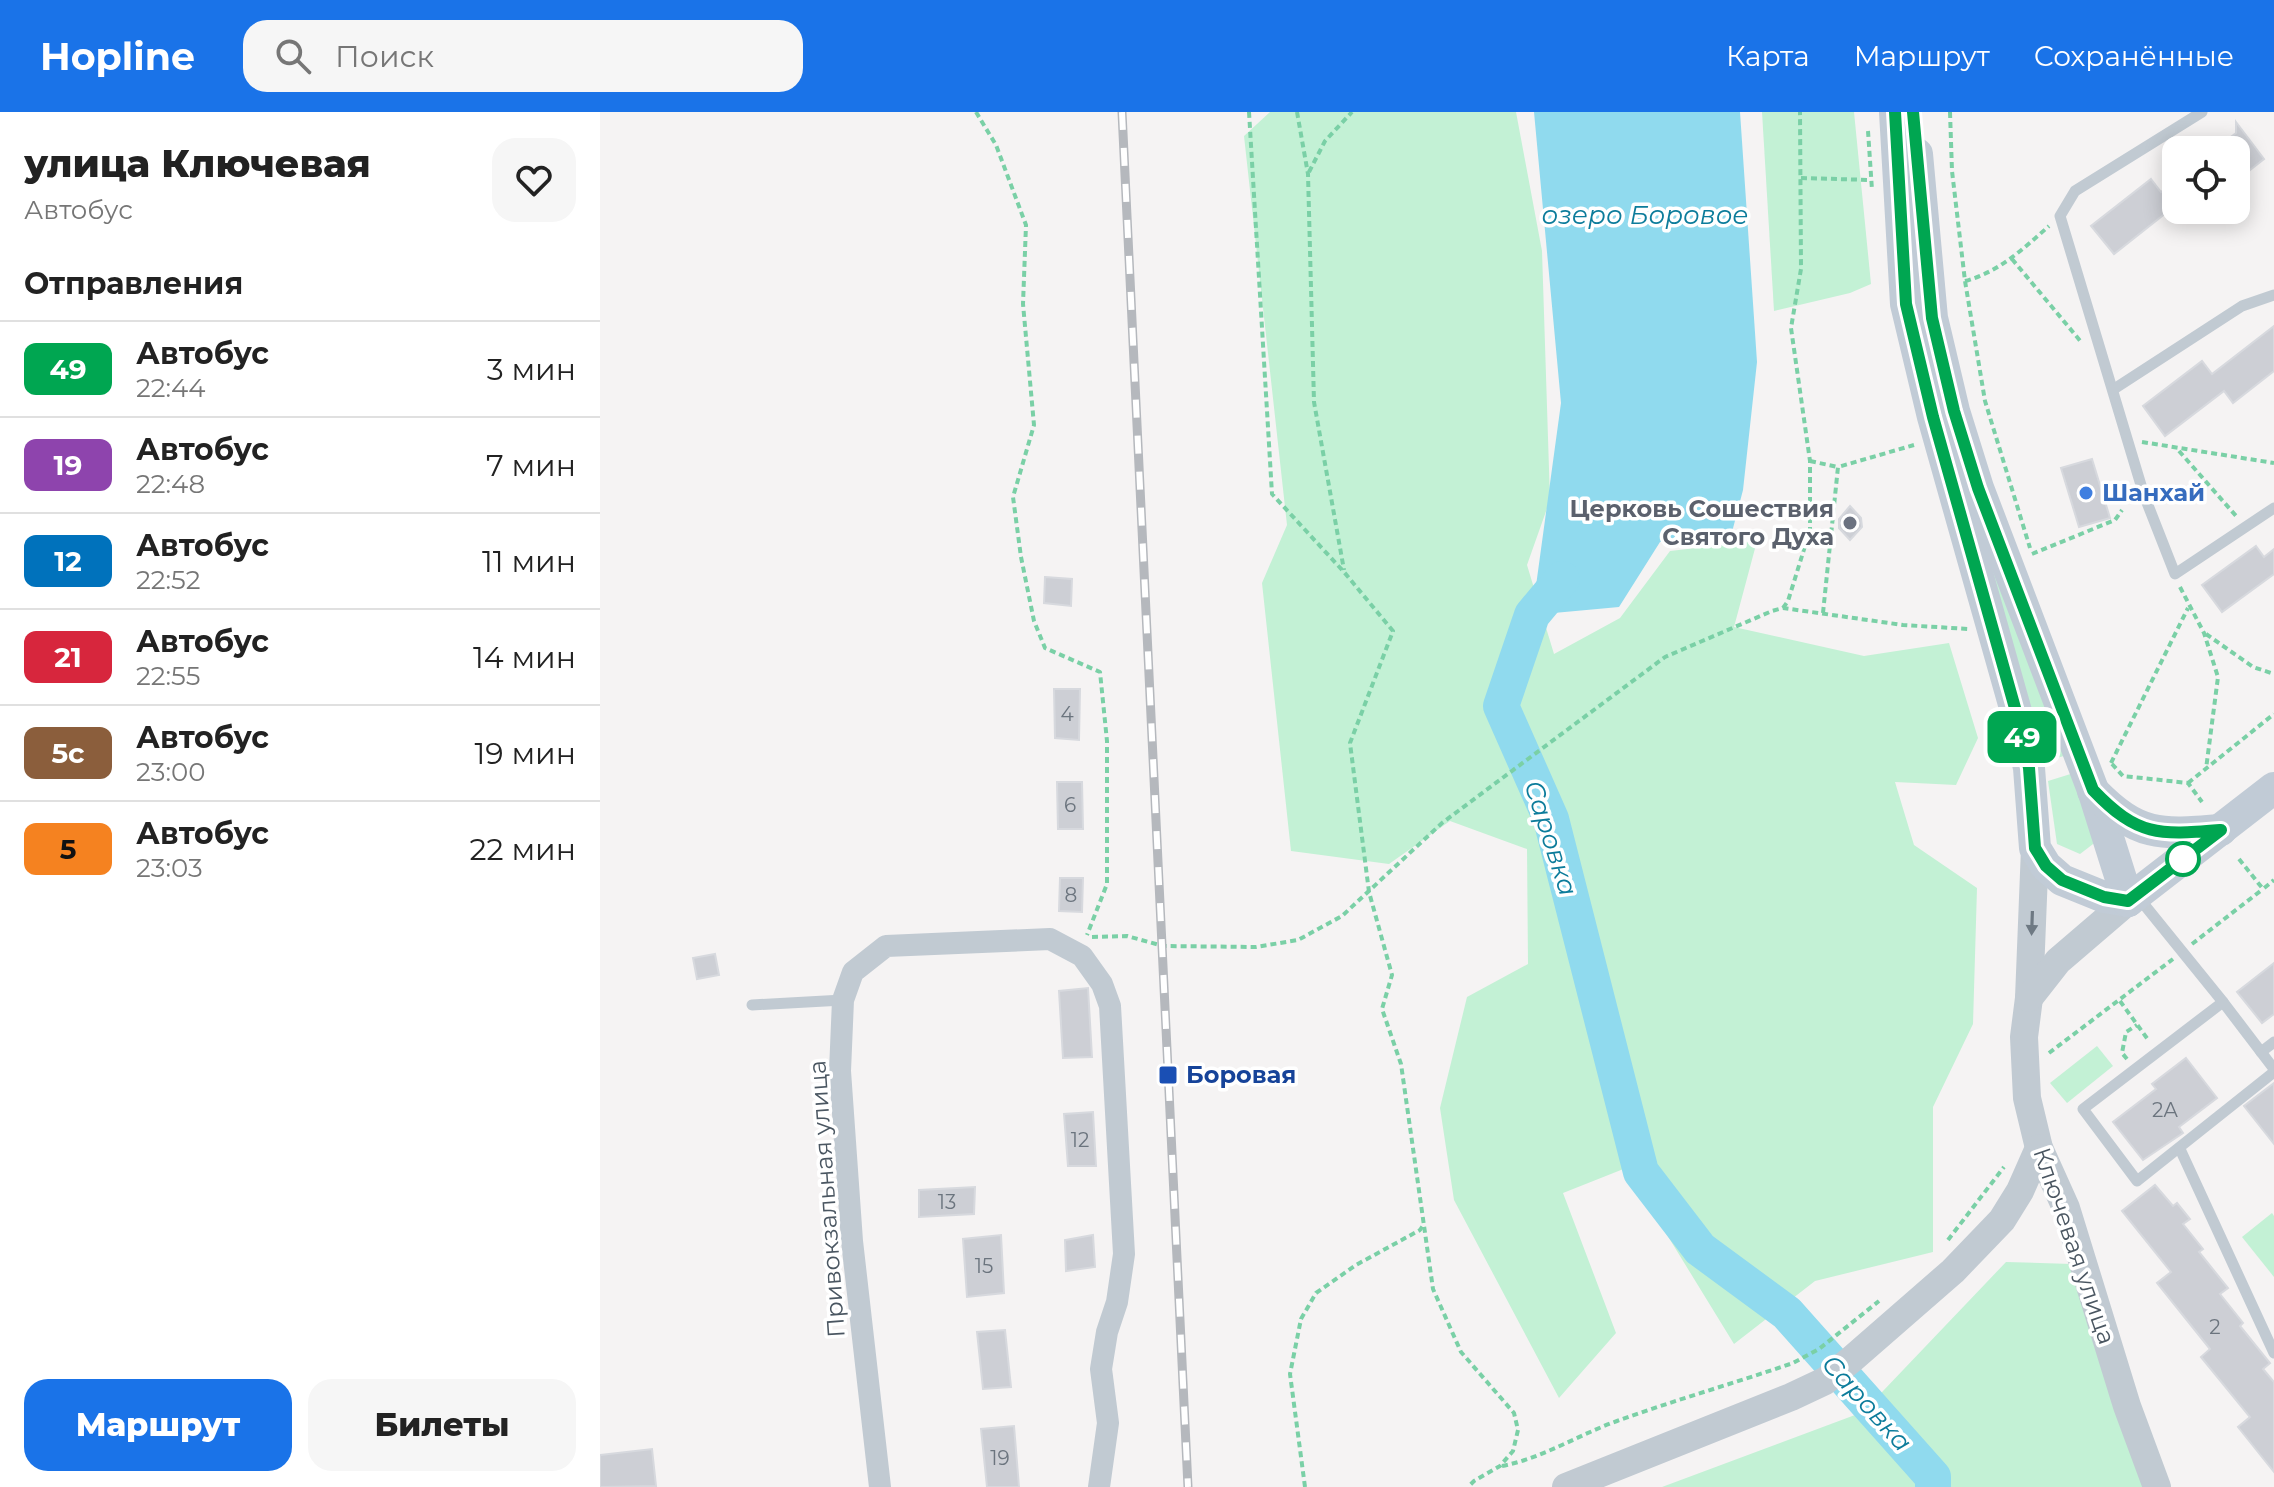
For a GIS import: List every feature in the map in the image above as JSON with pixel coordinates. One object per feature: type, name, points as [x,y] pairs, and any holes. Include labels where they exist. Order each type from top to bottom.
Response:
[{"type":"main road","points":[[1895,112],[1906,304],[1933,417],[2017,715],[2029,768],[2035,848],[2046,866],[2062,880],[2104,897],[2132,898],[2274,788]]},
{"type":"main road","points":[[1913,112],[1932,318],[1954,411],[1978,488],[2132,898]]},
{"type":"main road","points":[[2093,790],[2114,812],[2145,830],[2182,833],[2221,830]]},
{"type":"street","name":"Ключевая улица","points":[[2035,848],[2029,998],[2024,1037],[2027,1098],[2039,1148],[2066,1208],[2127,1406],[2157,1487]]},
{"type":"street","points":[[2029,998],[2058,961],[2132,898]]},
{"type":"street","name":"Привокзальная улица","points":[[880,1487],[851,1226],[840,1071],[843,1000],[853,972],[886,946],[1050,939],[1082,956],[1102,984],[1110,1006],[1124,1254],[1117,1302],[1107,1332],[1101,1369],[1108,1423],[1099,1487]]},
{"type":"street","points":[[1566,1487],[1825,1381],[1953,1271],[2002,1220],[2020,1191],[2039,1148]]},
{"type":"lane","points":[[2202,112],[2075,191],[2060,216],[2144,495],[2175,574],[2274,508]]},
{"type":"lane","points":[[2114,389],[2242,306],[2274,295]]},
{"type":"lane","points":[[2132,898],[2223,1002],[2274,1071],[2137,1181],[2083,1109],[2223,1002]]},
{"type":"lane","points":[[752,1005],[843,1000]]},
{"type":"lane","points":[[2261,1052],[2274,1042]]},
{"type":"lane","points":[[2180,1149],[2274,1353]]},
{"type":"path","points":[[976,112],[996,145],[1026,225],[1023,304],[1034,425],[1013,497],[1034,621],[1045,648],[1100,672],[1107,741],[1107,884],[1086,937],[1127,936],[1163,946],[1256,947],[1298,940],[1342,916],[1442,823],[1665,657],[1783,608],[1903,625],[1978,630]]},
{"type":"path","points":[[1249,112],[1272,494],[1393,631],[1350,743],[1369,892],[1392,975],[1382,1009],[1401,1064],[1433,1289],[1461,1352],[1514,1413],[1518,1430],[1513,1451],[1500,1466],[1468,1487]]},
{"type":"path","points":[[1297,112],[1308,174],[1314,402],[1344,572]]},
{"type":"path","points":[[1308,174],[1325,141],[1352,112]]},
{"type":"path","points":[[1783,608],[1788,601],[1810,530],[1810,461],[1791,328],[1801,269],[1800,112]]},
{"type":"path","points":[[1950,112],[1952,171],[1965,281],[1985,401],[2032,554],[2115,520],[2122,510]]},
{"type":"path","points":[[1801,178],[1870,180]]},
{"type":"path","points":[[1965,281],[1981,277],[2012,259],[2060,216]]},
{"type":"path","points":[[2012,259],[2082,344]]},
{"type":"path","points":[[2128,439],[2274,463]]},
{"type":"path","points":[[1810,461],[1838,467],[1914,445]]},
{"type":"path","points":[[2178,449],[2244,526]]},
{"type":"path","points":[[1823,613],[1838,467]]},
{"type":"path","points":[[2175,574],[2204,633],[2218,677],[2206,769]]},
{"type":"path","points":[[2111,763],[2189,607]]},
{"type":"path","points":[[2204,633],[2253,667],[2274,674]]},
{"type":"path","points":[[2102,754],[2123,776],[2188,783],[2274,714]]},
{"type":"path","points":[[2188,783],[2202,802]]},
{"type":"path","points":[[2239,859],[2263,889],[2274,880]]},
{"type":"path","points":[[2120,1001],[2157,1052]]},
{"type":"path","points":[[2135,1069],[2122,1053],[2126,1032],[2137,1025]]},
{"type":"path","points":[[1943,1247],[2004,1166]]},
{"type":"path","points":[[1305,1487],[1290,1374],[1301,1319],[1316,1293],[1356,1265],[1420,1230],[1424,1224]]},
{"type":"path","points":[[1500,1466],[1555,1449],[1615,1422],[1793,1363],[1819,1349],[1888,1294]]},
{"type":"green space","points":[[1270,112],[1516,112],[1542,251],[1550,500],[1527,565],[1554,654],[1620,618],[1670,551],[1757,541],[1734,627],[1864,656],[1949,643],[1978,738],[1956,785],[1895,782],[1914,845],[1977,888],[1973,1024],[1933,1107],[1933,1252],[1815,1281],[1734,1344],[1626,1168],[1563,1193],[1616,1333],[1559,1398],[1454,1200],[1440,1108],[1467,997],[1528,964],[1527,849],[1450,821],[1389,864],[1291,851],[1262,583],[1287,525],[1244,136]]},
{"type":"green space","points":[[1762,112],[1854,112],[1871,284],[1850,293],[1774,311]]},
{"type":"green space","points":[[1949,420],[2071,754],[2046,761],[2016,676]]},
{"type":"green space","points":[[2077,772],[2097,841],[2080,854],[2057,844],[2048,781]]},
{"type":"green space","points":[[2097,1046],[2113,1066],[2067,1103],[2050,1083]]},
{"type":"green space","points":[[2272,1213],[2274,1216],[2274,1277],[2242,1237]]},
{"type":"green space","points":[[2006,1262],[2072,1264],[2147,1487],[1662,1487],[1863,1412]]},
{"type":"water","name":"озеро Боровое","points":[[1534,112],[1740,112],[1757,362],[1743,490],[1731,536],[1660,542],[1619,607],[1532,615],[1561,403]]},
{"type":"building","points":[[2236,122],[2247,136],[2232,136],[2236,133]]},
{"type":"building","points":[[2250,140],[2264,159],[2250,170]]},
{"type":"building","points":[[2151,179],[2162,191],[2162,216],[2114,254],[2091,226]]},
{"type":"building","points":[[2274,326],[2274,371],[2233,403],[2224,391],[2165,436],[2143,406],[2202,361],[2212,374]]},
{"type":"building","name":"Шанхай","points":[[2092,459],[2110,518],[2079,527],[2061,468]]},
{"type":"building","name":"Церковь Сошествия Святого Духа","points":[[1850,506],[1861,518],[1862,527],[1850,540],[1839,528],[1839,519]]},
{"type":"building","points":[[2256,546],[2264,557],[2274,549],[2274,574],[2222,612],[2202,585]]},
{"type":"building","points":[[1045,577],[1072,579],[1071,606],[1044,603]]},
{"type":"building","points":[[1054,689],[1080,689],[1079,740],[1055,738]]},
{"type":"building","points":[[1057,782],[1082,782],[1083,829],[1058,829]]},
{"type":"building","points":[[1060,878],[1083,878],[1082,912],[1059,911]]},
{"type":"building","points":[[715,954],[719,975],[697,979],[693,958]]},
{"type":"building","points":[[2274,963],[2274,1014],[2262,1023],[2237,992]]},
{"type":"building","points":[[1088,988],[1092,1057],[1063,1058],[1059,991]]},
{"type":"building","points":[[2186,1058],[2217,1098],[2179,1127],[2183,1133],[2143,1160],[2113,1122],[2156,1089],[2152,1084]]},
{"type":"building","points":[[2274,1083],[2274,1144],[2244,1106]]},
{"type":"building","points":[[1093,1112],[1096,1166],[1068,1166],[1064,1114]]},
{"type":"building","points":[[2155,1185],[2173,1206],[2177,1203],[2190,1219],[2183,1224],[2203,1249],[2199,1252],[2228,1288],[2220,1294],[2243,1323],[2240,1326],[2270,1363],[2263,1369],[2274,1382],[2274,1472],[2238,1427],[2250,1417],[2201,1357],[2210,1349],[2157,1283],[2171,1272],[2122,1211]]},
{"type":"building","points":[[975,1187],[974,1214],[919,1217],[919,1190]]},
{"type":"building","points":[[1001,1235],[1004,1293],[967,1297],[963,1239]]},
{"type":"building","points":[[1093,1235],[1095,1267],[1066,1271],[1065,1240]]},
{"type":"building","points":[[1005,1330],[1011,1387],[983,1389],[977,1332]]},
{"type":"building","points":[[1014,1426],[1019,1487],[987,1487],[981,1429]]},
{"type":"building","points":[[652,1449],[656,1486],[600,1487],[600,1455]]},
{"type":"waterway","name":"Саровка","points":[[1562,579],[1532,615],[1501,706],[1551,819],[1641,1172],[1700,1249],[1787,1313],[1933,1477],[1933,1487]]},
{"type":"railway","points":[[1122,112],[1188,1487]]},
{"type":"bus line","name":"49","points":[[1895,112],[1896,172],[1906,304],[1933,417],[2017,715],[2029,768],[2035,848],[2046,866],[2062,880],[2081,890],[2128,901],[2221,830],[2182,833],[2145,830],[2114,812],[2093,790],[1978,488],[1954,411],[1932,318],[1913,112]]},
{"type":"place","name":"Шанхай","points":[[2086,493]]},
{"type":"place","name":"Церковь Сошествия Святого Духа","points":[[1850,523]]},
{"type":"place","name":"Боровая","points":[[1168,1075]]}]
